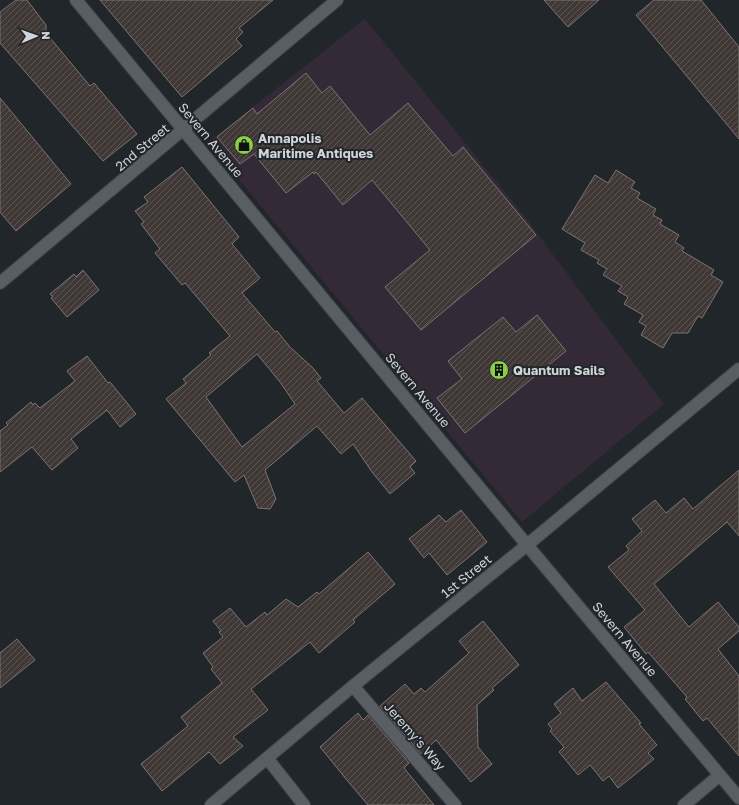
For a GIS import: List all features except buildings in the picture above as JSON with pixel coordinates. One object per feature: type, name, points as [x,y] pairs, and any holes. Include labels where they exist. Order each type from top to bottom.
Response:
[{"type":"street","name":"Severn Avenue","points":[[76,0],[527,545],[739,798]]},
{"type":"street","name":"2nd Street","points":[[0,283],[337,0]]},
{"type":"street","name":"1st Street","points":[[211,805],[353,686],[527,545],[739,369]]},
{"type":"street","name":"Jeremy's Way","points":[[353,686],[455,805]]},
{"type":"street","points":[[267,758],[304,805]]},
{"type":"street","points":[[684,805],[720,775]]},
{"type":"shaded area","points":[[365,19],[526,218],[664,404],[522,522],[208,142]]},
{"type":"place","name":"Annapolis Maritime Antiques","points":[[244,145]]},
{"type":"place","name":"Quantum Sails","points":[[499,370]]}]
